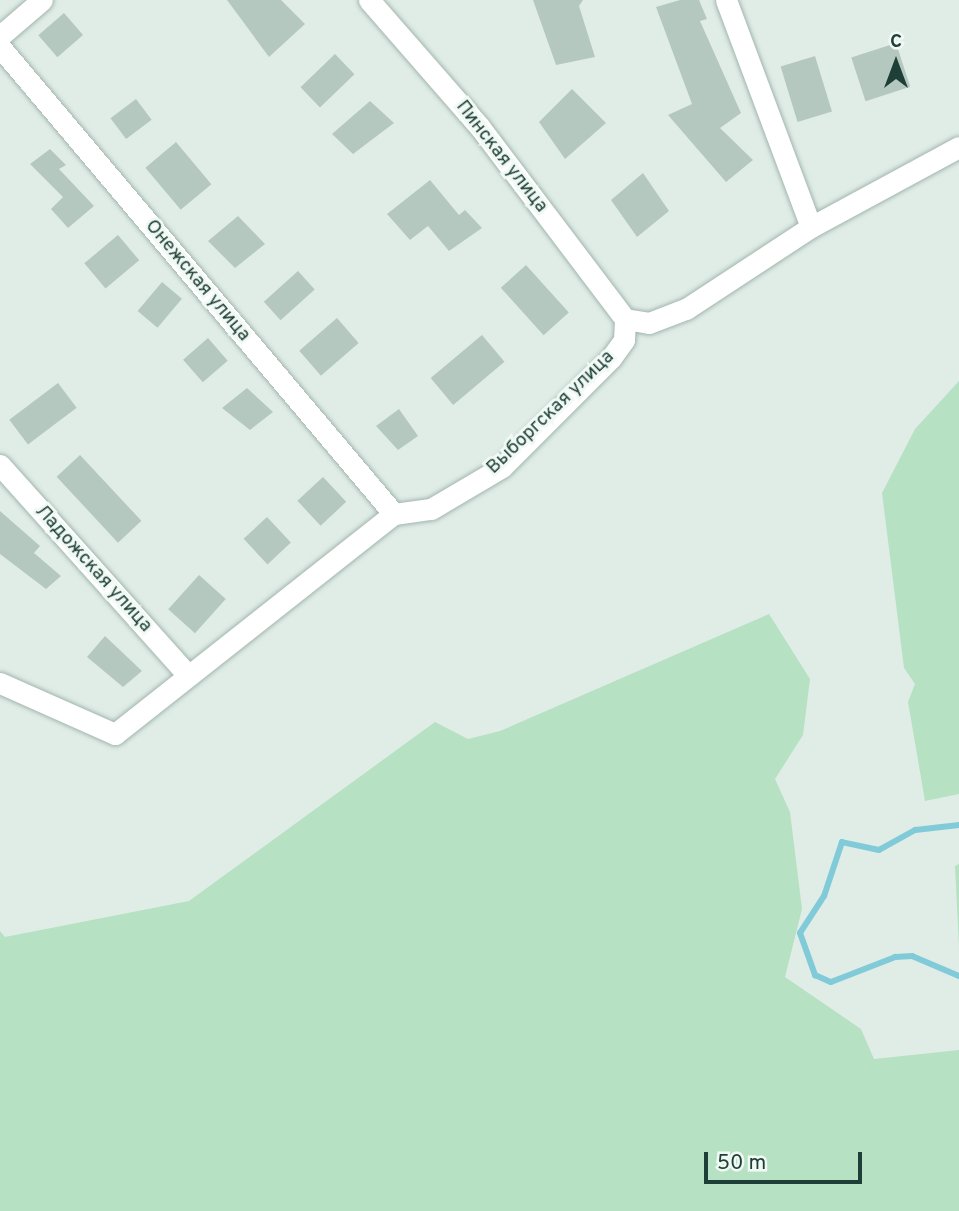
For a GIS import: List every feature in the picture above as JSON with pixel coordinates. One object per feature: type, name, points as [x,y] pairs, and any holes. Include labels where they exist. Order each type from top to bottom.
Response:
[{"type":"street","points":[[0,36],[42,0]]},
{"type":"street","name":"Пинская улица","points":[[369,0],[479,126],[625,319]]},
{"type":"street","points":[[726,0],[811,227]]},
{"type":"street","name":"Онежская улица","points":[[0,47],[394,514]]},
{"type":"street","points":[[625,319],[649,323],[686,309],[811,227],[959,147]]},
{"type":"street","name":"Выборгская улица","points":[[394,514],[431,509],[502,467],[611,358],[624,340],[625,319]]},
{"type":"street","name":"Ладожская улица","points":[[0,465],[187,674]]},
{"type":"street","points":[[0,683],[115,734],[187,674],[238,641],[394,514]]},
{"type":"green space","points":[[959,381],[959,794],[925,801],[908,702],[915,684],[904,668],[882,493],[915,429]]},
{"type":"green space","points":[[769,614],[810,679],[803,735],[775,779],[790,812],[802,909],[785,977],[861,1029],[874,1059],[959,1050],[959,1211],[0,1211],[0,931],[5,937],[189,901],[435,722],[468,739],[500,731]]},
{"type":"green space","points":[[959,864],[959,947],[955,866]]},
{"type":"building","points":[[227,0],[281,0],[305,24],[269,57]]},
{"type":"building","points":[[533,0],[583,0],[579,6],[595,57],[556,65]]},
{"type":"building","points":[[680,0],[699,0],[707,19],[700,21],[741,113],[720,128],[753,160],[726,182],[668,115],[692,104],[656,7]]},
{"type":"building","points":[[64,13],[83,35],[57,57],[38,35]]},
{"type":"building","points":[[896,43],[910,87],[866,101],[851,58]]},
{"type":"building","points":[[335,54],[354,74],[320,107],[300,87]]},
{"type":"building","points":[[815,56],[832,111],[798,122],[781,67]]},
{"type":"building","points":[[572,89],[606,123],[565,159],[539,122]]},
{"type":"building","points":[[136,99],[152,120],[126,139],[110,118]]},
{"type":"building","points":[[370,101],[394,123],[353,154],[332,134]]},
{"type":"building","points":[[176,142],[211,184],[181,210],[145,168]]},
{"type":"building","points":[[50,149],[66,165],[59,169],[94,206],[68,228],[51,209],[63,197],[30,164]]},
{"type":"building","points":[[643,173],[669,211],[637,237],[611,200]]},
{"type":"building","points":[[430,180],[459,215],[465,210],[482,228],[449,251],[428,226],[410,240],[387,214]]},
{"type":"building","points":[[238,216],[265,244],[235,268],[208,241]]},
{"type":"building","points":[[118,235],[139,260],[106,289],[84,263]]},
{"type":"building","points":[[526,265],[569,313],[544,335],[501,288]]},
{"type":"building","points":[[298,271],[315,290],[281,320],[264,302]]},
{"type":"building","points":[[162,282],[182,299],[157,328],[138,311]]},
{"type":"building","points":[[337,318],[359,343],[321,376],[299,351]]},
{"type":"building","points":[[482,335],[504,362],[453,405],[431,378]]},
{"type":"building","points":[[208,338],[228,361],[203,382],[183,360]]},
{"type":"building","points":[[58,383],[77,408],[28,444],[9,420]]},
{"type":"building","points":[[247,388],[273,412],[250,430],[222,408]]},
{"type":"building","points":[[399,409],[418,436],[398,450],[376,426]]},
{"type":"building","points":[[80,455],[141,521],[118,543],[57,477]]},
{"type":"building","points":[[323,477],[346,502],[321,526],[297,501]]},
{"type":"building","points":[[0,511],[40,546],[34,553],[61,576],[46,589],[0,554]]},
{"type":"building","points":[[267,517],[291,543],[267,564],[244,539]]},
{"type":"building","points":[[199,575],[226,599],[195,633],[168,609]]},
{"type":"building","points":[[105,636],[142,671],[123,687],[87,657]]},
{"type":"waterway","points":[[959,825],[915,830],[879,850],[842,842],[824,896],[800,933],[815,975],[831,982],[895,957],[912,956],[959,976]]}]
